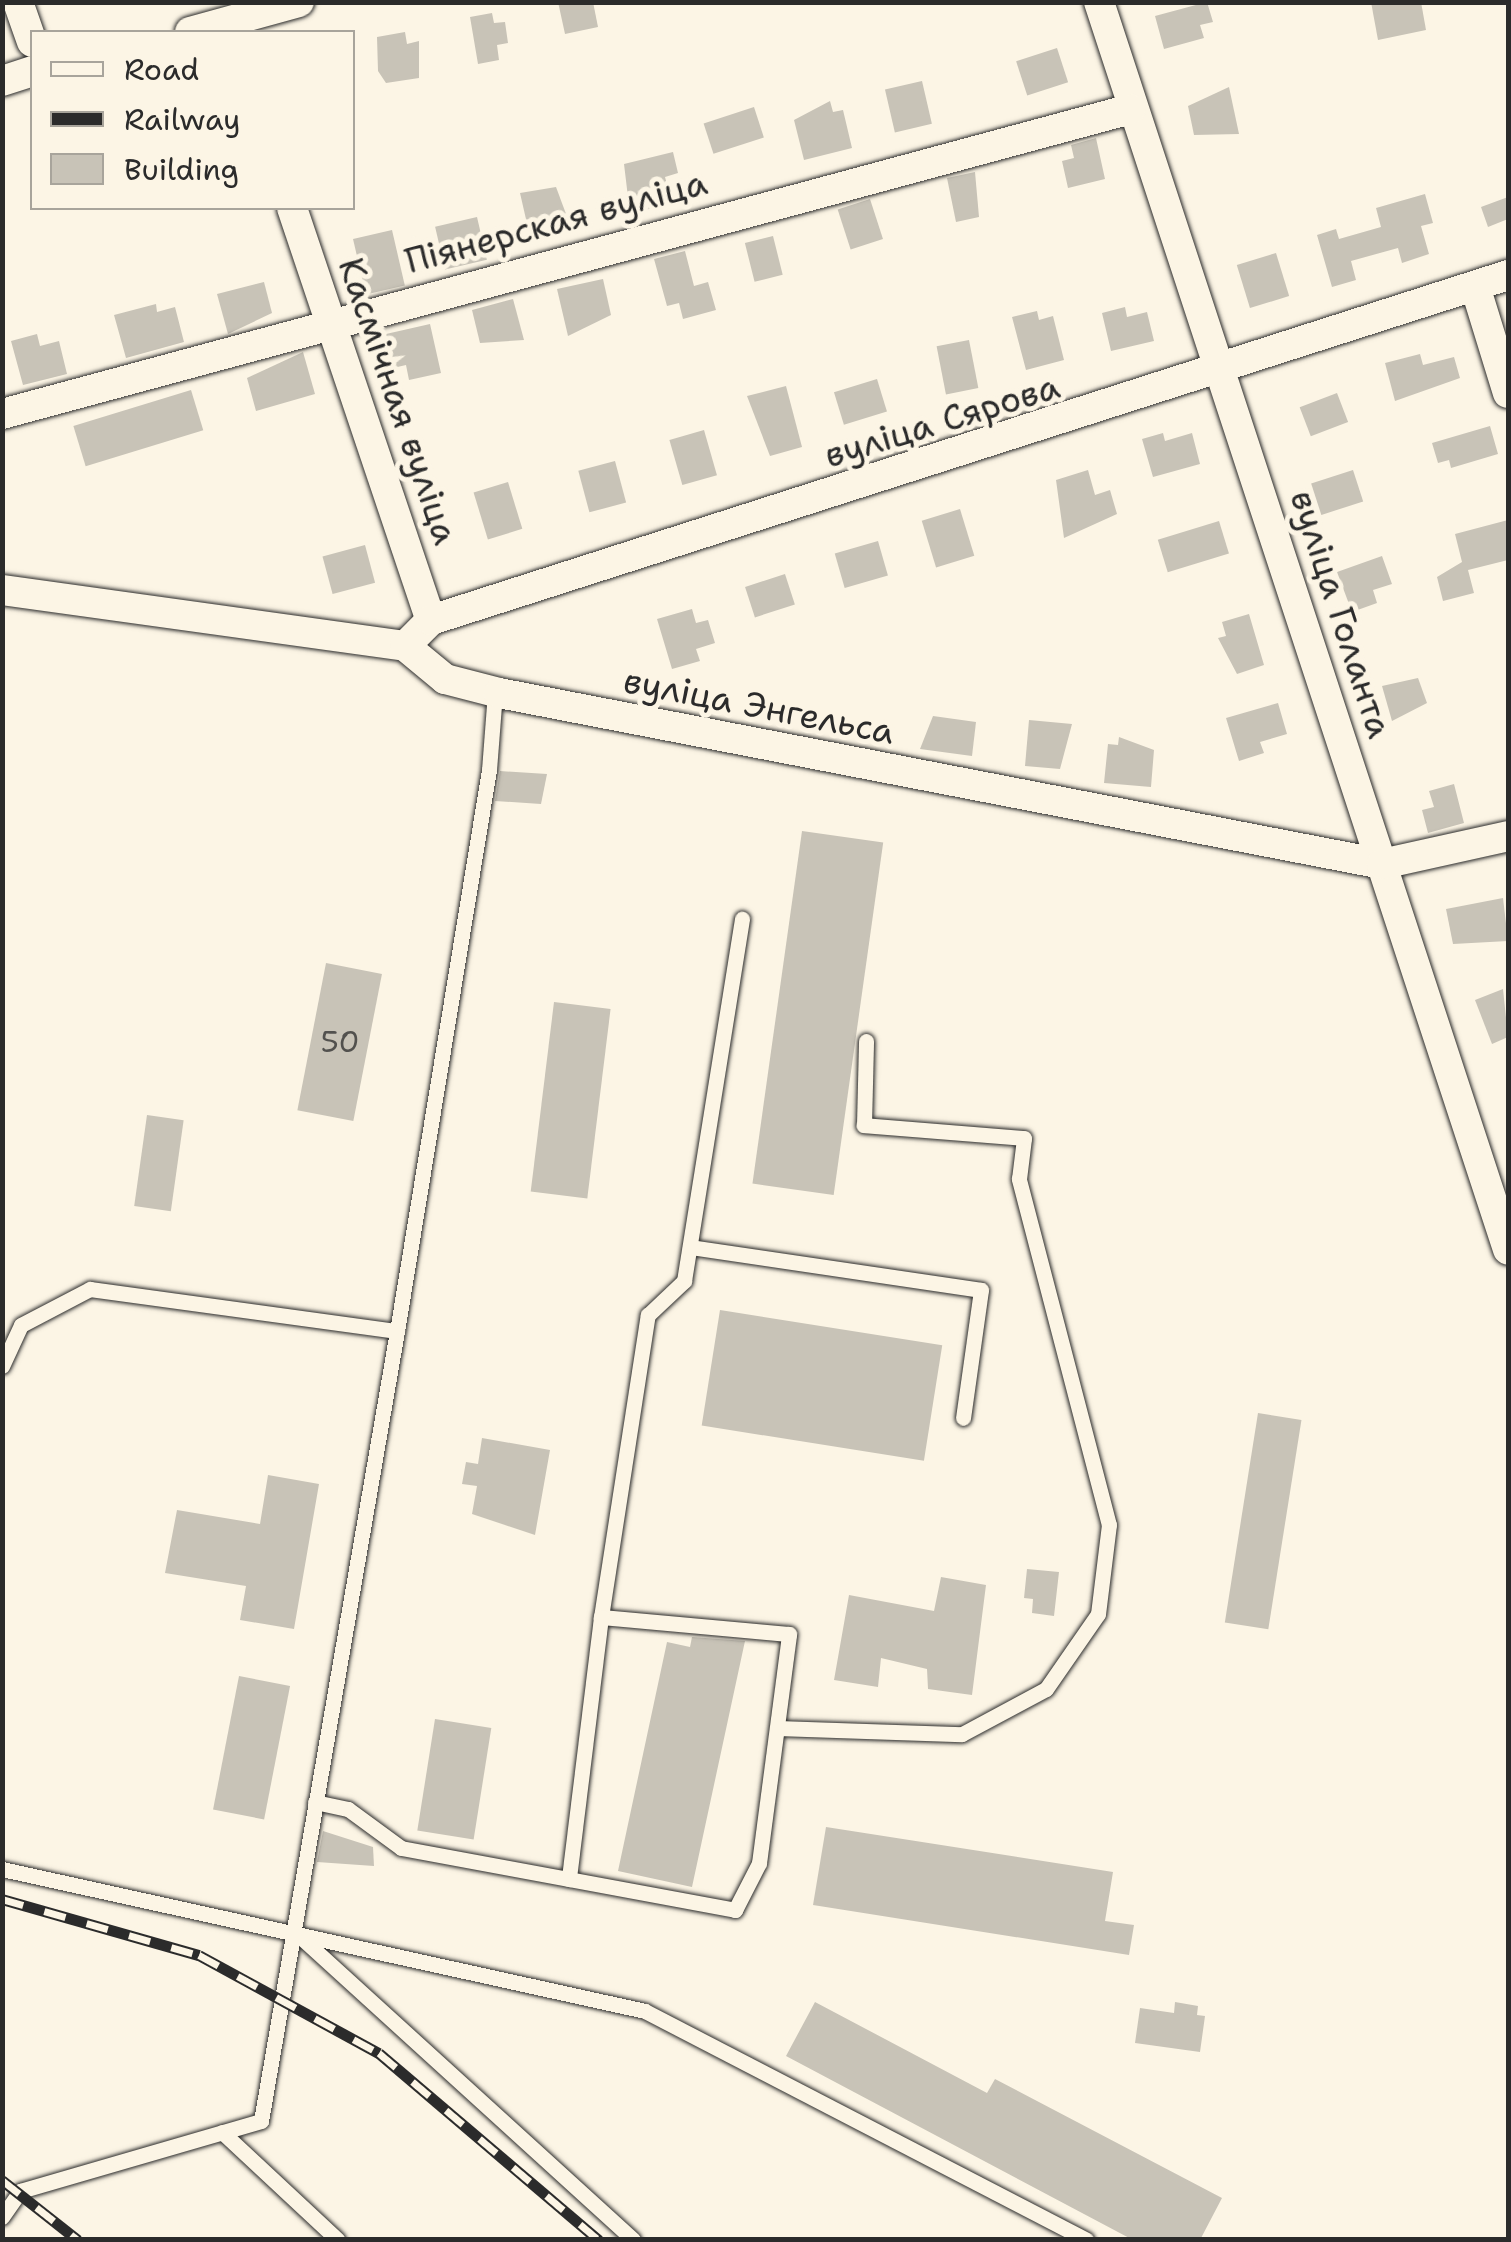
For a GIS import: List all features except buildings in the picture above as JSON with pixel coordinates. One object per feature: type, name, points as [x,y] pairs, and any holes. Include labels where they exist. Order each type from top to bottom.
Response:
[{"type":"street","points":[[18,2],[30,36]]},
{"type":"street","points":[[196,30],[299,2]]},
{"type":"street","name":"вуліца Голанта","points":[[1098,2],[1131,110],[1224,372],[1508,1250]]},
{"type":"street","points":[[2,81],[30,72]]},
{"type":"street","name":"Піянерская вуліца","points":[[2,414],[332,319],[1131,110]]},
{"type":"street","name":"Касмічная вуліца","points":[[293,210],[431,620]]},
{"type":"street","name":"вуліца Сярова","points":[[406,646],[431,620],[1224,372],[1508,275]]},
{"type":"street","points":[[1475,286],[1508,393]]},
{"type":"street","points":[[2,590],[406,646]]},
{"type":"street","name":"вуліца Энгельса","points":[[406,646],[445,679],[495,692],[1382,864],[1508,836]]},
{"type":"lane","points":[[2,2217],[20,2191],[261,2121],[398,1331],[489,770],[495,692]]},
{"type":"lane","points":[[569,1879],[601,1617],[648,1315],[684,1281],[742,919]]},
{"type":"lane","points":[[777,1728],[962,1734],[1046,1689],[1098,1614],[1109,1524],[1019,1179],[1024,1138],[864,1125],[866,1041]]},
{"type":"lane","points":[[690,1247],[981,1290],[964,1418]]},
{"type":"lane","points":[[2,1366],[21,1325],[90,1288],[398,1331]]},
{"type":"lane","points":[[315,1802],[348,1809],[401,1848],[735,1910],[759,1863],[789,1634],[601,1617]]},
{"type":"lane","points":[[2,1869],[292,1929],[644,2010],[1086,2240]]},
{"type":"lane","points":[[292,1929],[633,2240]]},
{"type":"lane","points":[[222,2132],[338,2240]]},
{"type":"railway","points":[[2,1899],[199,1955],[379,2053],[599,2240]]},
{"type":"railway","points":[[2,2180],[78,2240]]}]
